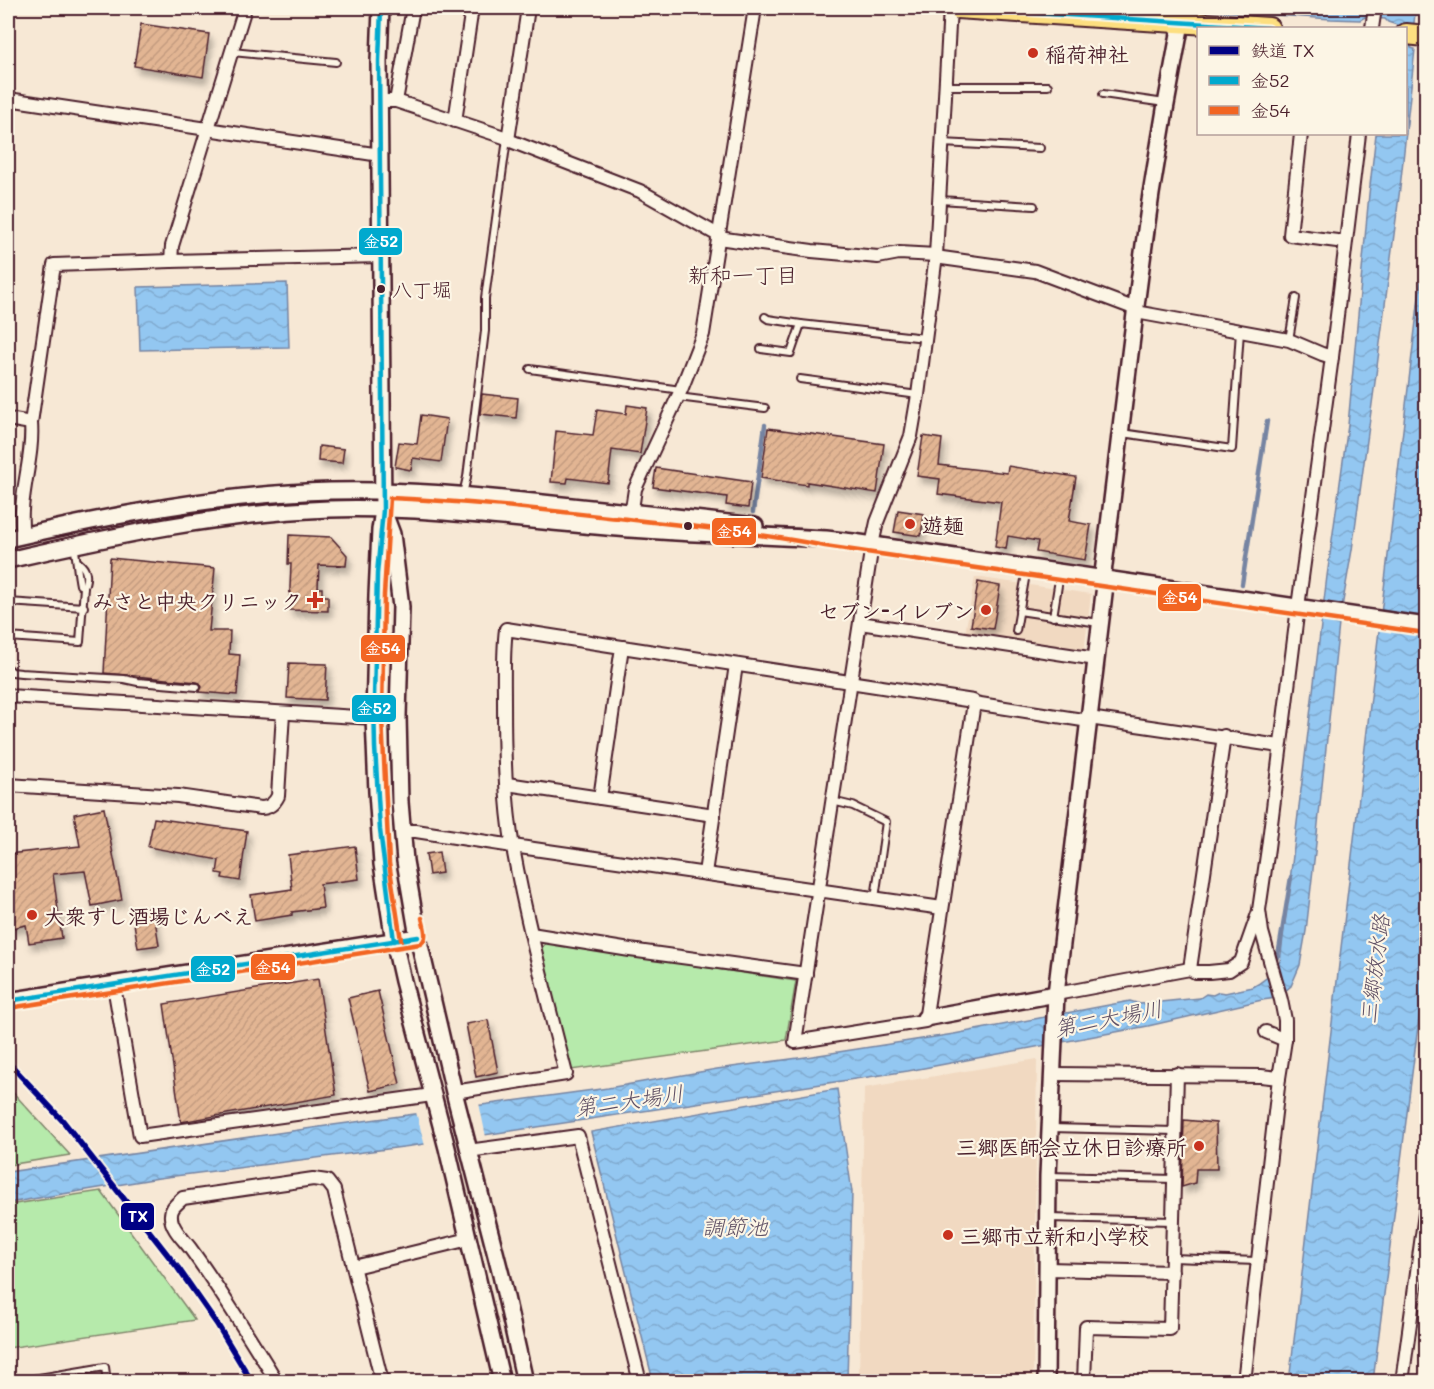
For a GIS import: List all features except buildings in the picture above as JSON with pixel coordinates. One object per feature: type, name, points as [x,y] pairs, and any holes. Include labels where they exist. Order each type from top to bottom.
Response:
[{"type":"main road","points":[[957,8],[1251,27]]},
{"type":"street","points":[[171,261],[172,246],[245,8]]},
{"type":"street","points":[[381,8],[379,101],[383,510],[377,584],[374,718],[381,844],[394,941],[447,1148],[502,1382]]},
{"type":"street","points":[[396,101],[413,8]]},
{"type":"street","points":[[455,121],[472,8]]},
{"type":"street","points":[[508,139],[528,8]]},
{"type":"street","points":[[629,529],[635,489],[703,334],[755,8]]},
{"type":"street","points":[[950,8],[935,256],[918,394],[911,436],[877,522],[872,545],[795,1042],[925,1021],[974,703]]},
{"type":"street","points":[[1373,25],[1375,8]]},
{"type":"street","points":[[1046,1382],[1048,1176],[1056,998],[1105,585],[1103,573],[1136,310],[1151,195],[1181,23]]},
{"type":"street","points":[[8,99],[380,155]]},
{"type":"street","points":[[379,101],[396,101],[508,139],[640,191],[718,236],[878,257],[899,253],[935,256],[1035,271],[1136,310],[1289,340],[1332,357]]},
{"type":"street","points":[[1301,135],[1290,235],[1345,242]]},
{"type":"street","points":[[925,1018],[1056,998],[1190,969],[1195,972],[1229,970],[1241,962],[1259,910],[1268,848],[1280,746],[1301,608],[1359,135]]},
{"type":"street","points":[[23,536],[20,521],[32,438],[31,423],[54,265],[380,256]]},
{"type":"street","points":[[8,419],[31,423]]},
{"type":"street","points":[[8,539],[123,515],[290,492],[383,490],[463,494],[783,530],[826,539],[1426,626]]},
{"type":"street","points":[[8,560],[158,528],[252,515],[331,509],[461,513],[629,529],[826,539]]},
{"type":"street","points":[[383,510],[392,534],[401,607],[398,716],[405,861],[418,937],[454,1095],[501,1275],[525,1382]]},
{"type":"street","points":[[860,622],[1096,659]]},
{"type":"street","points":[[454,1095],[566,1074],[531,934],[513,846],[504,754],[506,630],[973,701],[974,703],[1224,736],[1280,746]]},
{"type":"street","points":[[600,798],[622,647]]},
{"type":"street","points":[[705,873],[736,665]]},
{"type":"street","points":[[8,696],[374,718]]},
{"type":"street","points":[[8,785],[178,796],[266,808],[274,803],[278,796],[283,713]]},
{"type":"street","points":[[1190,969],[1224,736]]},
{"type":"street","points":[[507,784],[714,815]]},
{"type":"street","points":[[402,831],[416,831],[942,908]]},
{"type":"street","points":[[1244,1382],[1285,1040],[1285,1020],[1281,1000],[1262,932],[1259,910]]},
{"type":"street","points":[[531,934],[806,974]]},
{"type":"street","points":[[8,1001],[418,937]]},
{"type":"street","points":[[114,986],[140,1136],[433,1098]]},
{"type":"street","points":[[1266,1032],[1285,1040]]},
{"type":"street","points":[[1053,1074],[1177,1074],[1279,1078]]},
{"type":"street","points":[[1084,1382],[1086,1328],[1170,1329],[1177,1074]]},
{"type":"street","points":[[467,1148],[578,1136],[640,1382]]},
{"type":"street","points":[[277,1382],[247,1332],[174,1226],[171,1217],[173,1207],[183,1198],[313,1179],[327,1181],[334,1190],[382,1382]]},
{"type":"street","points":[[1402,1382],[1426,1206]]},
{"type":"street","points":[[354,1267],[469,1239]]},
{"type":"street","points":[[1047,1269],[1172,1272]]},
{"type":"lane","points":[[231,52],[336,62]]},
{"type":"lane","points":[[946,86],[1048,86]]},
{"type":"lane","points":[[1103,94],[1166,103]]},
{"type":"lane","points":[[463,494],[485,332],[485,298],[508,139]]},
{"type":"lane","points":[[942,143],[1040,148]]},
{"type":"lane","points":[[939,200],[1034,206]]},
{"type":"lane","points":[[1289,340],[1296,298]]},
{"type":"lane","points":[[765,316],[768,319],[801,324],[926,338]]},
{"type":"lane","points":[[761,349],[790,353],[801,324]]},
{"type":"lane","points":[[1121,433],[1232,449],[1240,331]]},
{"type":"lane","points":[[530,369],[765,408]]},
{"type":"lane","points":[[800,379],[918,394]]},
{"type":"lane","points":[[8,637],[80,642],[84,587],[80,585],[74,545]]},
{"type":"lane","points":[[1016,631],[1027,568]]},
{"type":"lane","points":[[1053,617],[1060,573]]},
{"type":"lane","points":[[8,602],[84,607]]},
{"type":"lane","points":[[1020,611],[1100,623]]},
{"type":"lane","points":[[8,668],[12,672],[21,673],[124,679],[197,687]]},
{"type":"lane","points":[[832,801],[853,806],[886,822],[875,898]]},
{"type":"lane","points":[[1050,1128],[1175,1131]]},
{"type":"lane","points":[[1048,1176],[1174,1179]]},
{"type":"lane","points":[[1048,1218],[1173,1221]]},
{"type":"lane","points":[[1172,1258],[1257,1261]]},
{"type":"lane","points":[[15,1382],[105,1367],[107,1382]]},
{"type":"shaded area","points":[[975,577],[1091,594],[1084,652],[965,633]]},
{"type":"shaded area","name":"三郷市立新和小学校","points":[[1037,1059],[1033,1381],[859,1381],[864,1088]]},
{"type":"green space","points":[[546,943],[796,981],[786,1040],[571,1070],[540,949]]},
{"type":"green space","points":[[8,1087],[70,1155],[8,1165]]},
{"type":"green space","points":[[101,1191],[195,1320],[8,1348],[8,1205]]},
{"type":"water","points":[[1182,8],[1426,8],[1426,15],[1415,14],[1411,48],[1415,49],[1407,123],[1407,27],[1385,19],[1365,17],[1360,20]]},
{"type":"water","name":"第二大場川","points":[[1376,135],[1406,135],[1375,382],[1352,550],[1339,624],[1306,931],[1300,965],[1291,986],[1277,998],[1148,1026],[908,1071],[411,1146],[159,1178],[8,1203],[8,1172],[608,1088],[717,1069],[954,1034],[1130,1001],[1140,1004],[1200,998],[1206,994],[1213,995],[1253,987],[1273,973],[1280,961],[1327,576],[1348,425]]},
{"type":"water","name":"三郷放水路","points":[[1426,238],[1426,963],[1373,1381],[1289,1382]]},
{"type":"water","points":[[287,283],[289,347],[140,350],[138,287]]},
{"type":"water","name":"調節池","points":[[837,1089],[852,1192],[847,1381],[653,1381],[591,1132]]},
{"type":"pier","points":[[479,1103],[486,1137],[425,1146],[416,1112]]},
{"type":"waterway","points":[[1242,584],[1267,421]]},
{"type":"waterway","points":[[753,512],[765,425]]},
{"type":"waterway","points":[[1274,966],[1279,950],[1291,877]]},
{"type":"rail line","name":"TX","points":[[8,1062],[63,1121],[178,1268],[217,1324],[252,1382]]},
{"type":"transit line","name":"金52","points":[[381,8],[379,61],[383,510],[377,574],[374,699],[380,830],[394,941]]},
{"type":"transit line","name":"金52","points":[[957,8],[1253,27]]},
{"type":"transit line","name":"金54","points":[[401,940],[389,863],[382,718],[384,595],[390,498],[499,506],[717,529],[1425,633]]},
{"type":"transit line","name":"金54","points":[[9,1008],[420,944],[425,936],[422,918]]},
{"type":"transit line","name":"金52","points":[[8,1001],[418,937]]},
{"type":"place","name":"稲荷神社","points":[[1033,53]]},
{"type":"place","name":"八丁堀","points":[[381,289]]},
{"type":"place","name":"遊麺","points":[[910,524]]},
{"type":"place","name":"みさと中央クリニック","points":[[315,600]]},
{"type":"place","name":"セブン-イレブン","points":[[986,610]]},
{"type":"place","name":"大衆すし酒場じんべえ","points":[[32,915]]},
{"type":"place","name":"三郷医師会立休日診療所","points":[[1199,1146]]},
{"type":"place","name":"三郷市立新和小学校","points":[[948,1235]]},
{"type":"district","name":"新和一丁目","points":[[743,274]]}]
